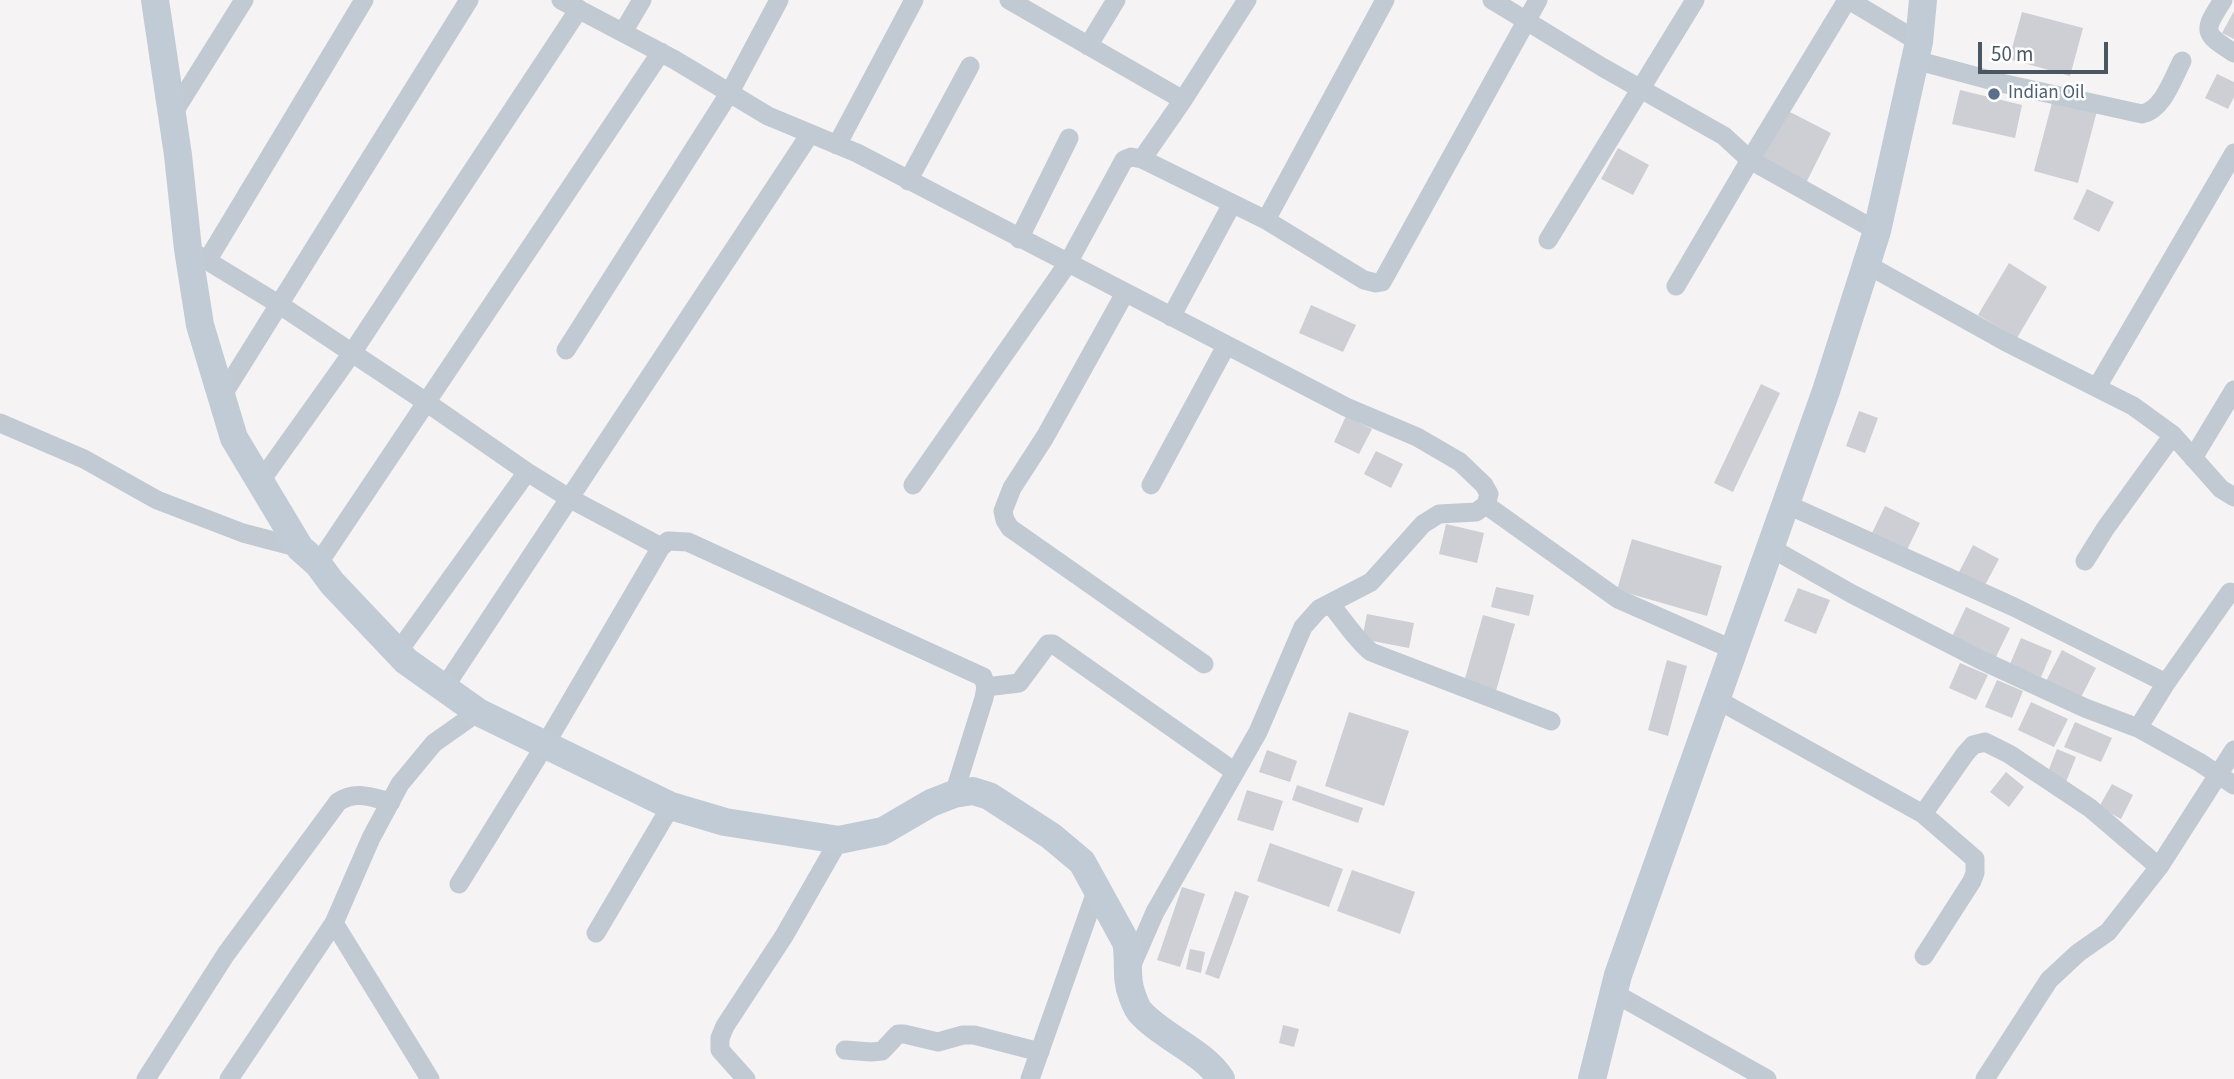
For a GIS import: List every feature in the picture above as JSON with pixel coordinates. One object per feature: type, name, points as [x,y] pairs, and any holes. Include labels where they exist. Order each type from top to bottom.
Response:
[{"type":"main road","points":[[155,0],[197,255],[200,325],[234,438],[309,556],[406,662],[478,712],[671,806],[725,822],[839,840],[883,831],[931,803],[954,794],[973,791],[989,796],[1051,836],[1082,863],[1126,942],[1130,992],[1140,1014],[1203,1060],[1222,1079]]},
{"type":"main road","points":[[1592,1079],[1623,962],[1826,391],[1877,231],[1917,51],[1923,0]]},
{"type":"street","points":[[172,115],[244,0]]},
{"type":"street","points":[[364,0],[197,255],[280,305],[527,472],[569,498],[661,547]]},
{"type":"street","points":[[222,396],[469,0]]},
{"type":"street","points":[[623,32],[642,0]]},
{"type":"street","points":[[566,350],[730,92],[779,0]]},
{"type":"street","points":[[837,145],[914,0]]},
{"type":"street","points":[[1009,0],[1043,8],[1088,46],[1183,100]]},
{"type":"street","points":[[1088,46],[1116,0]]},
{"type":"street","points":[[1142,159],[1247,0]]},
{"type":"street","points":[[1266,220],[1385,0]]},
{"type":"street","points":[[1492,0],[1639,89],[1724,136],[1750,160],[1877,231]]},
{"type":"street","points":[[913,485],[1068,264],[1124,160],[1131,157],[1142,159],[1266,220],[1364,280],[1382,282],[1538,0]]},
{"type":"street","points":[[1548,240],[1695,0]]},
{"type":"street","points":[[1676,286],[1848,0],[1917,51],[2001,83],[2143,114],[2150,113],[2159,104],[2182,61]]},
{"type":"street","points":[[2223,0],[2209,23],[2209,32],[2212,39],[2234,53]]},
{"type":"street","points":[[260,482],[352,353],[570,5],[661,52],[768,116],[837,145],[1346,407],[1417,437],[1460,462],[1484,485],[1489,494],[1486,505],[1476,512],[1438,514],[1423,524],[1371,582],[1319,609],[1303,627],[1258,732],[1155,912],[1127,974]]},
{"type":"street","points":[[0,423],[84,459],[156,500],[309,556],[426,402],[661,52]]},
{"type":"street","points":[[908,181],[970,66]]},
{"type":"street","points":[[444,688],[810,134]]},
{"type":"street","points":[[1019,239],[1069,138]]},
{"type":"street","points":[[2097,387],[2234,153]]},
{"type":"street","points":[[1171,317],[1232,204]]},
{"type":"street","points":[[1866,264],[2006,342],[2133,406],[2172,435],[2221,489],[2234,497]]},
{"type":"street","points":[[1125,293],[1045,437],[1012,488],[1003,511],[1010,528],[1204,664]]},
{"type":"street","points":[[1151,485],[1226,346]]},
{"type":"street","points":[[2193,458],[2234,390]]},
{"type":"street","points":[[2085,561],[2172,435]]},
{"type":"street","points":[[398,653],[527,472]]},
{"type":"street","points":[[1786,504],[2014,607],[2166,683]]},
{"type":"street","points":[[1486,505],[1619,599],[1734,650]]},
{"type":"street","points":[[459,884],[545,745],[661,547],[668,541],[688,542],[983,677],[986,687],[954,794]]},
{"type":"street","points":[[1771,548],[1852,594],[1981,660],[2085,708],[2138,728],[2226,780]]},
{"type":"street","points":[[2138,728],[2230,592]]},
{"type":"street","points":[[1330,604],[1360,643],[1371,652],[1551,721]]},
{"type":"street","points":[[986,687],[1019,683],[1048,644],[1053,644],[1235,772]]},
{"type":"street","points":[[1716,699],[1926,811],[1970,854],[1976,865],[1972,881],[1924,956]]},
{"type":"street","points":[[229,1079],[334,923],[371,838],[400,784],[434,743],[478,712]]},
{"type":"street","points":[[1926,811],[1965,754],[1973,745],[1985,741],[2010,754],[2090,808],[2159,867]]},
{"type":"street","points":[[1986,1079],[2049,980],[2078,953],[2108,932],[2226,780],[2234,750]]},
{"type":"street","points":[[146,1079],[226,954],[338,802],[346,796],[359,794],[391,802]]},
{"type":"street","points":[[596,933],[671,806]]},
{"type":"street","points":[[746,1079],[720,1050],[720,1038],[725,1026],[784,936],[839,840]]},
{"type":"street","points":[[1030,1079],[1097,889]]},
{"type":"street","points":[[334,923],[430,1079]]},
{"type":"street","points":[[1614,993],[1767,1079]]},
{"type":"street","points":[[845,1050],[882,1051],[898,1034],[904,1034],[938,1042],[974,1035],[1040,1052]]},
{"type":"building","points":[[2234,11],[2234,39],[2222,33]]},
{"type":"building","points":[[2022,12],[2083,28],[2070,76],[2009,59]]},
{"type":"building","points":[[2217,74],[2234,82],[2234,97],[2228,109],[2205,98]]},
{"type":"building","points":[[1960,90],[2022,105],[2015,138],[1952,124]]},
{"type":"building","points":[[2053,99],[2097,111],[2078,183],[2034,171]]},
{"type":"building","points":[[1786,110],[1831,133],[1805,185],[1760,163]]},
{"type":"building","points":[[1618,148],[1649,165],[1633,195],[1601,179]]},
{"type":"building","points":[[2087,189],[2114,202],[2099,232],[2073,219]]},
{"type":"building","points":[[2009,263],[2047,287],[2017,338],[1978,315]]},
{"type":"building","points":[[1311,305],[1356,325],[1343,352],[1299,333]]},
{"type":"building","points":[[1761,384],[1780,393],[1733,492],[1714,483]]},
{"type":"building","points":[[1859,411],[1878,418],[1865,453],[1846,446]]},
{"type":"building","points":[[1346,416],[1372,429],[1359,454],[1334,442]]},
{"type":"building","points":[[1376,451],[1403,464],[1391,488],[1364,474]]},
{"type":"building","points":[[1885,506],[1920,523],[1907,550],[1872,533]]},
{"type":"building","points":[[1446,524],[1484,533],[1477,563],[1439,554]]},
{"type":"building","points":[[1632,539],[1722,566],[1707,616],[1617,590]]},
{"type":"building","points":[[1973,545],[1999,559],[1984,587],[1958,574]]},
{"type":"building","points":[[1496,587],[1534,595],[1529,616],[1491,607]]},
{"type":"building","points":[[1798,588],[1830,600],[1816,634],[1784,621]]},
{"type":"building","points":[[1966,607],[2010,628],[1994,661],[1950,641]]},
{"type":"building","points":[[1367,614],[1414,623],[1409,648],[1362,639]]},
{"type":"building","points":[[1483,615],[1515,624],[1496,691],[1464,682]]},
{"type":"building","points":[[2021,638],[2052,651],[2041,677],[2010,664]]},
{"type":"building","points":[[2062,650],[2096,668],[2078,703],[2044,685]]},
{"type":"building","points":[[1667,660],[1687,666],[1668,736],[1648,730]]},
{"type":"building","points":[[1960,663],[1988,675],[1976,700],[1949,688]]},
{"type":"building","points":[[1997,680],[2023,691],[2012,718],[1985,707]]},
{"type":"building","points":[[2031,702],[2068,719],[2054,747],[2018,730]]},
{"type":"building","points":[[1349,712],[1409,731],[1384,806],[1325,786]]},
{"type":"building","points":[[2075,722],[2112,738],[2101,762],[2064,747]]},
{"type":"building","points":[[2057,749],[2076,757],[2066,782],[2047,774]]},
{"type":"building","points":[[1267,750],[1297,761],[1290,782],[1259,772]]},
{"type":"building","points":[[2006,772],[2024,787],[2009,807],[1990,792]]},
{"type":"building","points":[[2112,784],[2133,795],[2121,819],[2099,807]]},
{"type":"building","points":[[1297,785],[1363,808],[1358,823],[1292,800]]},
{"type":"building","points":[[1247,790],[1283,801],[1273,831],[1237,820]]},
{"type":"building","points":[[1270,843],[1343,869],[1329,907],[1257,881]]},
{"type":"building","points":[[1352,870],[1415,892],[1400,934],[1337,911]]},
{"type":"building","points":[[1182,887],[1205,894],[1180,967],[1157,960]]},
{"type":"building","points":[[1235,891],[1249,896],[1219,979],[1205,974]]},
{"type":"building","points":[[1190,949],[1205,952],[1201,973],[1186,969]]},
{"type":"building","points":[[1283,1025],[1299,1029],[1294,1047],[1279,1043]]},
{"type":"place","name":"Indian Oil","points":[[1994,94]]}]
